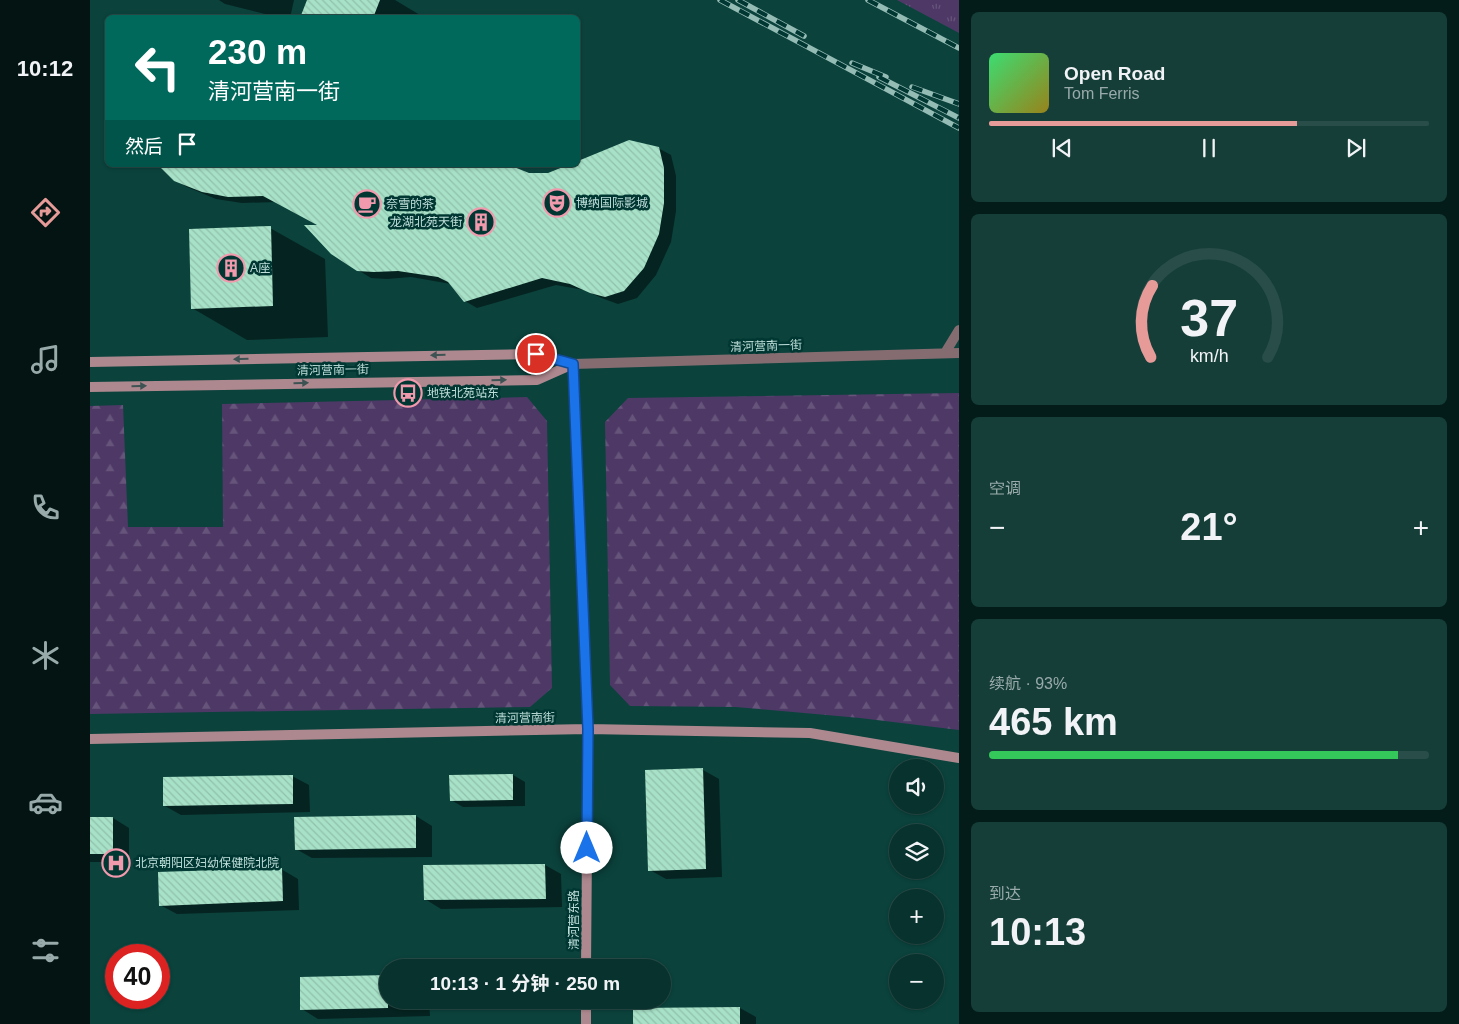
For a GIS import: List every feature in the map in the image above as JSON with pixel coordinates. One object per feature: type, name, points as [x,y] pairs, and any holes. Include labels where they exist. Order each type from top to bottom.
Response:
[{"type":"street","points":[[945,353],[959,330]]},
{"type":"street","name":"清河营南一街","points":[[90,362],[536,354],[573,364],[959,353]]},
{"type":"street","name":"清河营南一街","points":[[90,386],[537,380],[573,364]]},
{"type":"street","name":"清河营东路","points":[[573,364],[588,729],[586,959]]},
{"type":"street","name":"清河营南街","points":[[90,739],[588,729],[810,733],[959,758]]},
{"type":"street","points":[[586,1009],[586,1024]]},
{"type":"green space","points":[[897,0],[959,0],[959,33]]},
{"type":"green space","points":[[959,393],[959,730],[860,718],[736,707],[630,706],[610,685],[605,422],[628,398]]},
{"type":"green space","points":[[527,397],[547,421],[552,688],[530,707],[90,714],[90,406],[123,405],[128,527],[223,527],[222,404]]},
{"type":"building","points":[[307,0],[380,0],[374,15],[301,15]]},
{"type":"building","name":"龙湖北苑天街","points":[[629,140],[659,147],[664,168],[664,203],[659,234],[644,268],[624,291],[605,297],[570,284],[542,278],[464,302],[448,282],[438,277],[398,271],[357,271],[331,254],[304,225],[317,225],[263,196],[228,197],[202,192],[174,181],[160,167],[514,167],[529,173],[548,173],[563,167],[580,167],[580,160]]},
{"type":"building","name":"A座","points":[[271,226],[273,306],[191,309],[189,229]]},
{"type":"building","points":[[703,768],[706,869],[648,871],[645,770]]},
{"type":"building","points":[[513,774],[513,800],[450,801],[449,775]]},
{"type":"building","points":[[293,775],[293,804],[163,806],[163,777]]},
{"type":"building","points":[[416,815],[416,848],[295,850],[294,817]]},
{"type":"building","points":[[90,817],[113,817],[113,854],[90,854]]},
{"type":"building","points":[[545,864],[546,899],[424,900],[423,865]]},
{"type":"building","points":[[282,868],[283,901],[159,906],[158,872]]},
{"type":"building","points":[[379,975],[379,1008],[300,1010],[300,977]]},
{"type":"building","points":[[740,1007],[740,1024],[633,1024],[633,1009]]},
{"type":"railway","points":[[720,0],[959,128]]},
{"type":"railway","points":[[738,0],[804,36]]},
{"type":"railway","points":[[868,0],[959,48]]},
{"type":"railway","points":[[852,63],[886,77]]},
{"type":"railway","points":[[879,77],[959,118]]},
{"type":"railway","points":[[912,87],[959,104]]},
{"type":"place","name":"博纳国际影城","points":[[557,203]]},
{"type":"place","name":"奈雪的茶","points":[[367,204]]},
{"type":"place","name":"龙湖北苑天街","points":[[481,222]]},
{"type":"place","name":"A座","points":[[231,268]]},
{"type":"place","name":"地铁北苑站东","points":[[408,393]]},
{"type":"place","name":"北京朝阳区妇幼保健院北院","points":[[116,863]]},
{"type":"route","points":[[536,354],[573,364],[588,729],[587,848]]}]
